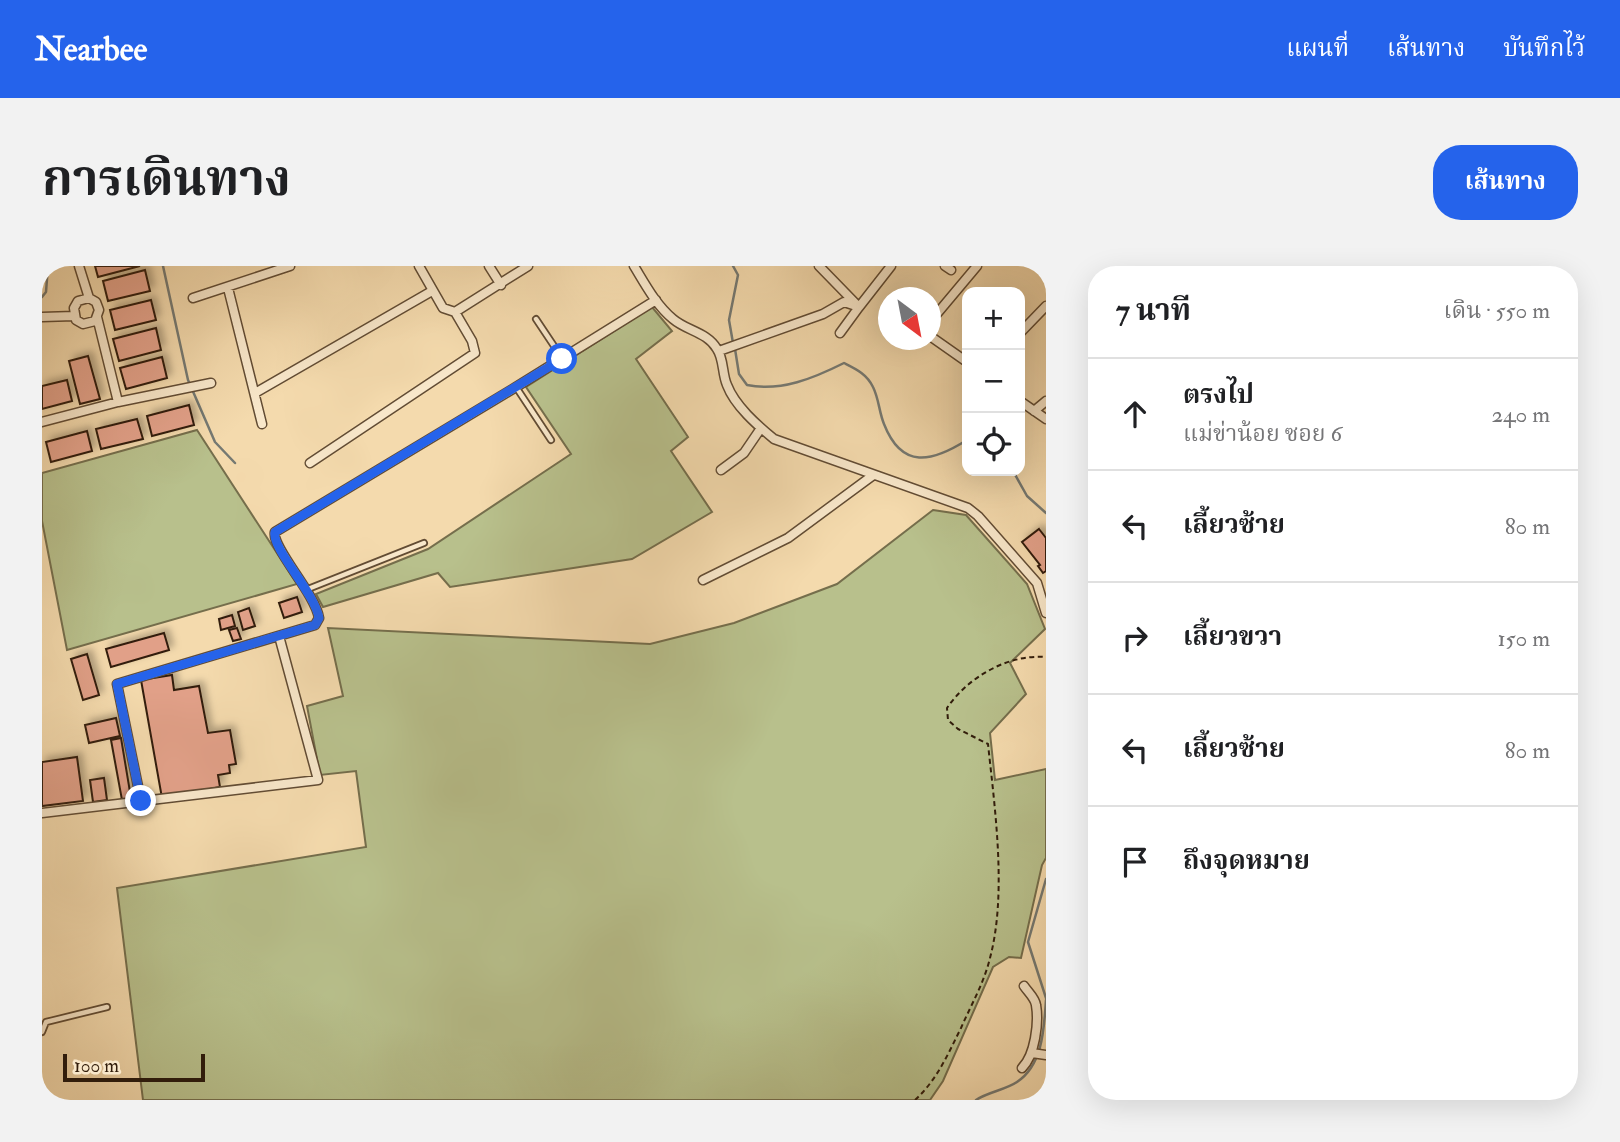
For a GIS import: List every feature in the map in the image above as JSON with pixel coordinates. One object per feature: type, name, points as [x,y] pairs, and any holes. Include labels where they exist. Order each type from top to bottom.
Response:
[{"type":"street","points":[[79,266],[89,298],[98,306],[97,317],[118,402]]},
{"type":"street","points":[[193,298],[290,266]]},
{"type":"street","points":[[310,463],[475,352],[472,341],[455,312],[443,308],[419,266]]},
{"type":"street","points":[[489,266],[501,285]]},
{"type":"street","points":[[455,312],[528,266]]},
{"type":"street","points":[[634,266],[670,317],[684,328],[709,338],[723,349],[726,384],[731,394],[774,439],[968,509],[1042,581],[1046,613]]},
{"type":"street","points":[[819,266],[859,307]]},
{"type":"street","points":[[840,333],[891,266]]},
{"type":"street","points":[[941,309],[978,266]]},
{"type":"street","points":[[228,288],[262,424]]},
{"type":"street","points":[[255,393],[432,291]]},
{"type":"street","points":[[74,316],[78,301],[89,298]]},
{"type":"street","points":[[141,801],[117,684],[315,625],[319,618],[317,607],[308,589],[275,542],[275,532],[656,300]]},
{"type":"street","points":[[723,349],[823,314],[844,302],[859,307]]},
{"type":"street","points":[[1025,327],[1046,306]]},
{"type":"street","points":[[42,317],[74,316],[83,324],[91,323],[97,317]]},
{"type":"street","points":[[941,344],[962,358]]},
{"type":"street","points":[[42,422],[118,402],[211,383]]},
{"type":"street","points":[[1034,411],[1046,401]]},
{"type":"street","points":[[1025,405],[1046,419]]},
{"type":"street","points":[[721,470],[744,453],[761,428]]},
{"type":"street","points":[[703,580],[788,538],[872,476]]},
{"type":"street","points":[[42,813],[318,780],[279,636]]},
{"type":"street","points":[[1022,1068],[1032,1053],[1036,1003],[1024,986]]},
{"type":"street","points":[[1032,1053],[1044,1055]]},
{"type":"lane","points":[[537,319],[562,359]]},
{"type":"lane","points":[[516,387],[551,439]]},
{"type":"lane","points":[[308,589],[424,543]]},
{"type":"lane","points":[[42,1032],[47,1022],[107,1007]]},
{"type":"lane","points":[[44,1015],[47,1022]]},
{"type":"path","points":[[915,1100],[941,1069],[980,987],[990,958],[999,904],[999,871],[988,744],[958,729],[948,720],[947,708],[957,693],[985,673],[1016,658],[1046,657]]},
{"type":"green space","points":[[652,307],[672,331],[636,359],[688,437],[671,451],[712,512],[632,559],[450,587],[438,573],[323,607],[316,594],[428,549],[571,454],[526,387]]},
{"type":"green space","points":[[197,430],[297,584],[67,650],[42,521],[42,473]]},
{"type":"green space","points":[[933,510],[966,515],[1027,584],[1045,629],[1010,663],[1026,694],[990,733],[995,780],[1046,769],[1046,858],[1042,865],[1021,958],[1009,957],[993,967],[943,1081],[930,1100],[143,1100],[117,888],[366,847],[356,771],[320,775],[307,706],[343,696],[328,628],[650,644],[734,623],[837,584]]},
{"type":"building","points":[[95,266],[140,266],[98,277]]},
{"type":"building","points":[[145,270],[150,291],[108,301],[103,281]]},
{"type":"building","points":[[151,300],[156,320],[115,330],[110,310]]},
{"type":"building","points":[[156,328],[161,350],[119,361],[113,339]]},
{"type":"building","points":[[88,356],[100,399],[80,404],[69,361]]},
{"type":"building","points":[[162,357],[167,378],[126,389],[120,368]]},
{"type":"building","points":[[67,380],[72,401],[42,409],[42,386]]},
{"type":"building","points":[[189,405],[194,425],[152,436],[147,416]]},
{"type":"building","points":[[137,419],[143,439],[101,449],[96,429]]},
{"type":"building","points":[[87,431],[92,451],[51,462],[46,442]]},
{"type":"building","points":[[1039,529],[1046,538],[1046,571],[1043,573],[1022,542]]},
{"type":"building","points":[[297,597],[302,612],[284,618],[279,603]]},
{"type":"building","points":[[249,608],[255,626],[243,630],[238,612]]},
{"type":"building","points":[[232,615],[235,626],[221,630],[219,619]]},
{"type":"building","points":[[237,628],[241,639],[233,641],[229,630]]},
{"type":"building","points":[[164,633],[169,650],[111,667],[106,649]]},
{"type":"building","points":[[87,654],[99,695],[83,700],[71,659]]},
{"type":"building","points":[[172,675],[174,690],[199,686],[208,733],[230,730],[236,764],[229,765],[230,773],[218,775],[220,787],[162,798],[141,680]]},
{"type":"building","points":[[116,718],[120,736],[89,743],[85,725]]},
{"type":"building","points":[[121,738],[131,798],[122,800],[111,740]]},
{"type":"building","points":[[77,757],[83,801],[42,806],[42,762]]},
{"type":"building","points":[[104,778],[107,800],[93,802],[90,780]]},
{"type":"waterway","points":[[42,297],[46,292],[48,266]]},
{"type":"waterway","points":[[163,266],[188,380],[215,442],[235,463]]},
{"type":"waterway","points":[[733,266],[738,275],[729,320],[733,343]]},
{"type":"waterway","points":[[735,349],[739,374],[747,385],[785,385],[821,374],[844,363],[857,370],[873,387],[891,439],[909,455],[930,457],[962,443]]},
{"type":"waterway","points":[[1016,476],[1027,496],[1046,513]]},
{"type":"waterway","points":[[1046,879],[1028,942],[1046,998]]},
{"type":"waterway","points":[[976,1100],[1007,1087],[1026,1075],[1040,1045],[1046,1000]]},
{"type":"route","points":[[141,801],[117,684],[315,625],[319,618],[317,607],[308,589],[275,542],[275,532],[562,359]]}]
